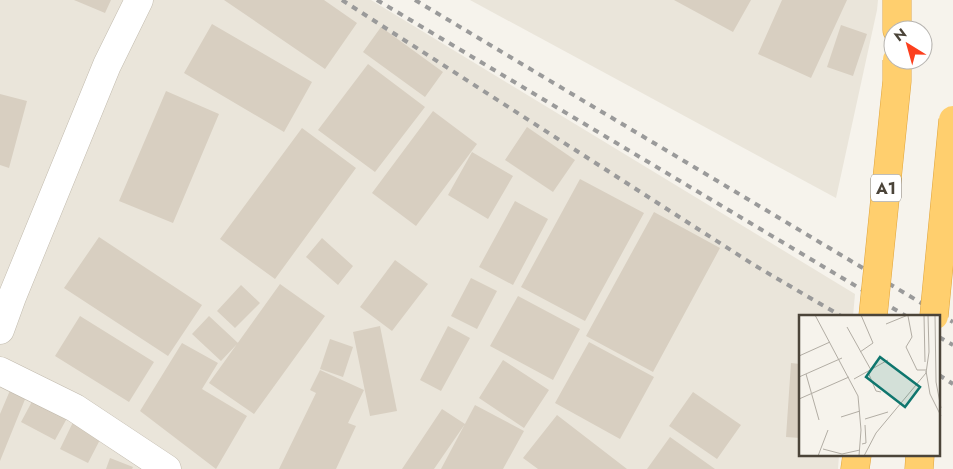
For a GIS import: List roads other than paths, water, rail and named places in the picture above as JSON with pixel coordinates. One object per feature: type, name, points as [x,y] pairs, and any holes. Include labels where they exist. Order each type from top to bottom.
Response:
[{"type":"highway","points":[[897,0],[897,20]]},
{"type":"highway","name":"A1","points":[[873,315],[897,70]]},
{"type":"highway","points":[[934,315],[953,120]]},
{"type":"highway","points":[[855,469],[857,456]]},
{"type":"highway","points":[[919,469],[920,456]]},
{"type":"street","points":[[0,330],[6,294],[107,65],[138,0]]},
{"type":"street","points":[[0,371],[75,408],[167,469]]},
{"type":"railway","points":[[342,0],[754,265],[839,315]]},
{"type":"railway","points":[[377,0],[904,315]]},
{"type":"railway","points":[[415,0],[953,322]]},
{"type":"railway","points":[[940,338],[953,345]]},
{"type":"railway","points":[[940,376],[953,384]]}]
